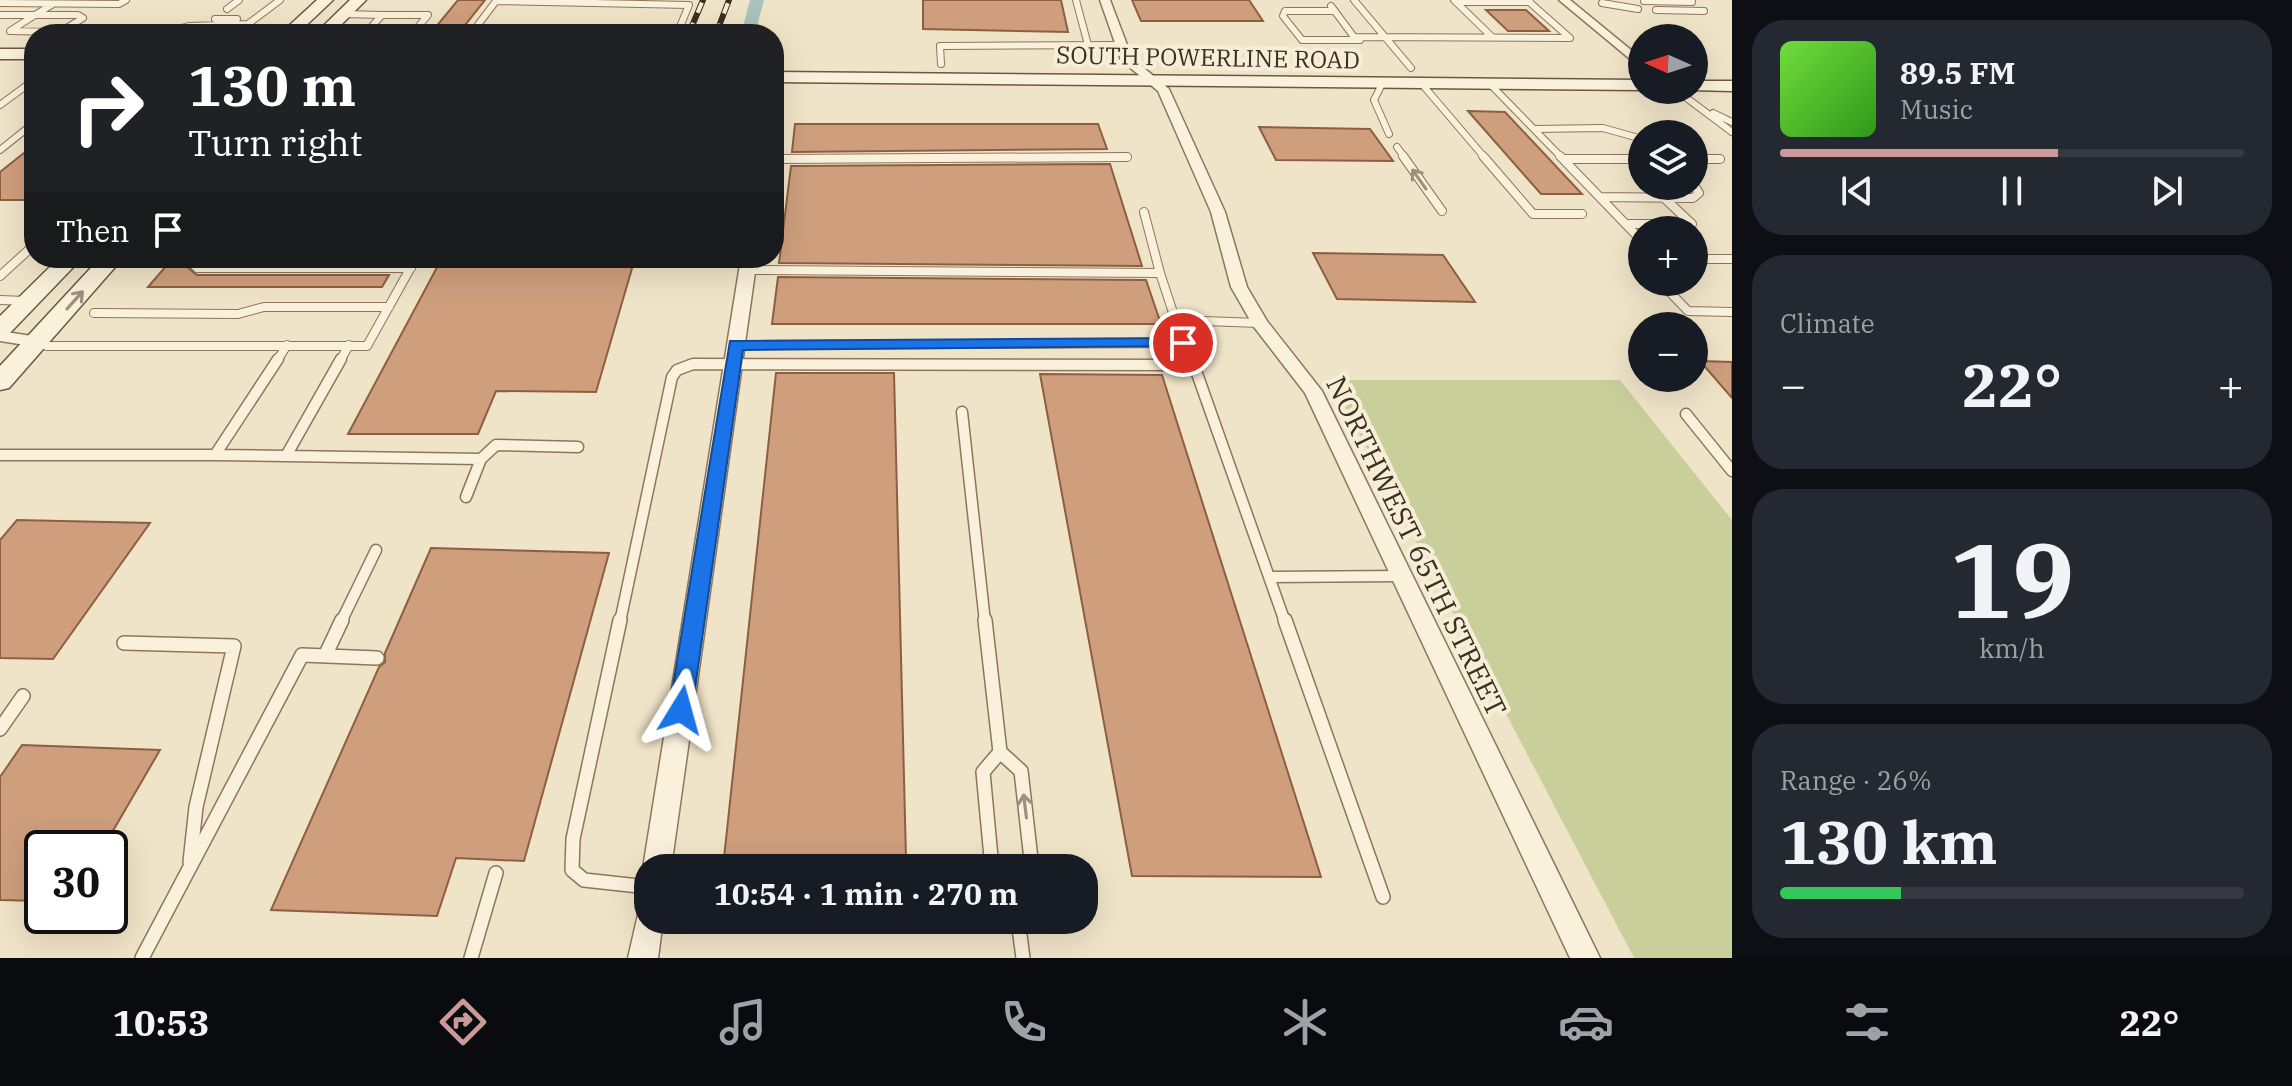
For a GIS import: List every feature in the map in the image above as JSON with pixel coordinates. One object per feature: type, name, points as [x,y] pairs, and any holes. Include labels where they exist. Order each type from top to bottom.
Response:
[{"type":"main road","points":[[299,24],[326,0]]},
{"type":"main road","points":[[334,24],[359,0]]},
{"type":"main road","points":[[0,54],[24,54]]},
{"type":"main road","name":"SOUTH POWERLINE ROAD","points":[[784,72],[941,64],[1135,66],[1416,76],[1489,83],[1628,85]]},
{"type":"main road","name":"SOUTH POWERLINE ROAD","points":[[784,72],[1383,82],[1416,76],[1628,68]]},
{"type":"main road","points":[[0,70],[24,70]]},
{"type":"main road","points":[[1708,71],[1732,71]]},
{"type":"main road","points":[[1708,86],[1732,86]]},
{"type":"main road","points":[[0,333],[61,268]]},
{"type":"main road","points":[[0,382],[103,268]]},
{"type":"street","name":"NORTHWEST 65TH STREET","points":[[1105,0],[1127,60],[1163,89],[1218,212],[1239,287],[1260,323],[1313,391],[1585,958]]},
{"type":"street","points":[[1564,0],[1628,56]]},
{"type":"street","points":[[659,854],[747,268]]},
{"type":"street","points":[[0,333],[38,342]]},
{"type":"street","points":[[643,958],[647,934]]},
{"type":"lane","points":[[0,3],[119,4],[126,0]]},
{"type":"lane","points":[[243,24],[280,0]]},
{"type":"lane","points":[[1076,0],[1088,45]]},
{"type":"lane","points":[[1283,0],[1288,6],[1333,9],[1354,37],[1570,38],[1528,1],[1455,1]]},
{"type":"lane","points":[[1354,0],[1533,214],[1582,214]]},
{"type":"lane","points":[[1602,3],[1614,0]]},
{"type":"lane","points":[[479,24],[496,1],[689,5],[681,24]]},
{"type":"lane","points":[[1455,1],[1492,37]]},
{"type":"lane","points":[[229,7],[240,3]]},
{"type":"lane","points":[[1602,3],[1633,5]]},
{"type":"lane","points":[[1602,3],[1633,5]]},
{"type":"lane","points":[[10,31],[53,4]]},
{"type":"lane","points":[[1650,5],[1698,6],[1650,5]]},
{"type":"lane","points":[[1359,7],[1285,11],[1283,16],[1298,39],[1306,42],[1347,43],[1371,37]]},
{"type":"lane","points":[[344,14],[428,15],[420,24]]},
{"type":"lane","points":[[0,15],[83,18],[73,24]]},
{"type":"lane","points":[[374,24],[382,15]]},
{"type":"lane","points":[[208,24],[218,16],[256,16]]},
{"type":"lane","points":[[0,31],[24,31]]},
{"type":"lane","points":[[941,64],[940,46],[1122,45]]},
{"type":"lane","points":[[1383,82],[1374,100],[1389,134]]},
{"type":"lane","points":[[1489,83],[1626,224],[1692,224],[1666,200]]},
{"type":"lane","points":[[0,105],[24,87]]},
{"type":"lane","points":[[1696,104],[1732,132]]},
{"type":"lane","points":[[1704,110],[1732,110]]},
{"type":"lane","points":[[1704,110],[1732,122]]},
{"type":"lane","points":[[1534,129],[1628,132]]},
{"type":"lane","points":[[0,150],[24,131]]},
{"type":"lane","points":[[13,140],[24,136]]},
{"type":"lane","points":[[1397,147],[1442,211]]},
{"type":"lane","points":[[784,159],[1127,157]]},
{"type":"lane","points":[[1563,159],[1628,159]]},
{"type":"lane","points":[[1708,159],[1720,159]]},
{"type":"lane","points":[[1600,197],[1628,197]]},
{"type":"lane","points":[[634,885],[584,880],[572,870],[573,839],[672,377],[677,370],[735,354],[1183,343],[1144,212]]},
{"type":"lane","points":[[0,276],[24,254]]},
{"type":"lane","points":[[1708,259],[1732,259]]},
{"type":"lane","points":[[784,265],[1160,273]]},
{"type":"lane","points":[[38,342],[47,346],[367,346],[411,268],[197,268]]},
{"type":"lane","points":[[1674,296],[1688,311],[1732,312]]},
{"type":"lane","points":[[0,300],[29,301]]},
{"type":"lane","points":[[94,313],[238,314],[264,307],[389,307]]},
{"type":"lane","points":[[1175,320],[1260,323]]},
{"type":"lane","points":[[215,455],[287,345]]},
{"type":"lane","points":[[286,456],[349,345]]},
{"type":"lane","points":[[735,354],[1194,365],[1383,897]]},
{"type":"lane","points":[[962,412],[1000,752],[1021,771],[1030,854]]},
{"type":"lane","points":[[1686,414],[1732,471]]},
{"type":"lane","points":[[466,497],[481,459],[496,445],[578,447]]},
{"type":"lane","points":[[0,455],[481,459]]},
{"type":"lane","points":[[325,656],[376,550]]},
{"type":"lane","points":[[1269,577],[1402,576]]},
{"type":"lane","points":[[124,643],[234,646],[196,807],[189,868]]},
{"type":"lane","points":[[142,958],[302,655],[377,658]]},
{"type":"lane","points":[[0,729],[23,696]]},
{"type":"lane","points":[[991,854],[983,772],[1000,752]]},
{"type":"lane","points":[[471,958],[496,873]]},
{"type":"lane","points":[[1020,934],[1023,958]]},
{"type":"green space","points":[[1331,380],[1620,380],[1732,520],[1732,958],[1634,958]]},
{"type":"building","points":[[458,0],[485,0],[466,24],[438,24]]},
{"type":"building","points":[[923,0],[1061,0],[1068,32],[923,29]]},
{"type":"building","points":[[1132,0],[1249,0],[1263,21],[1141,21]]},
{"type":"building","points":[[1486,10],[1526,10],[1549,31],[1508,31]]},
{"type":"building","points":[[1468,111],[1505,112],[1582,194],[1541,194]]},
{"type":"building","points":[[795,124],[1098,124],[1107,149],[792,152]]},
{"type":"building","points":[[1259,127],[1370,129],[1393,161],[1276,160]]},
{"type":"building","points":[[24,153],[24,200],[0,200],[0,172]]},
{"type":"building","points":[[1110,164],[1142,266],[784,263],[784,223],[791,166]]},
{"type":"building","points":[[1313,253],[1443,255],[1475,302],[1337,299]]},
{"type":"building","points":[[164,268],[188,268],[197,275],[389,275],[382,287],[148,287]]},
{"type":"building","points":[[437,268],[632,268],[596,392],[496,391],[478,434],[348,434]]},
{"type":"building","points":[[778,277],[1146,280],[1161,324],[772,324]]},
{"type":"building","points":[[1708,361],[1732,362],[1732,398],[1708,370]]},
{"type":"building","points":[[776,373],[894,373],[906,854],[724,854]]},
{"type":"building","points":[[1040,374],[1162,375],[1321,877],[1132,876]]},
{"type":"building","points":[[17,520],[150,523],[53,659],[0,658],[0,540]]},
{"type":"building","points":[[431,548],[609,553],[524,861],[456,858],[437,916],[271,910],[379,667],[385,662],[385,653]]},
{"type":"building","points":[[22,745],[160,750],[113,830],[24,830],[24,901],[0,900],[0,777]]},
{"type":"waterway","points":[[751,24],[757,0]]},
{"type":"railway","points":[[693,24],[703,0]]},
{"type":"railway","points":[[720,24],[729,0]]},
{"type":"route","points":[[681,710],[736,345],[1183,343]]}]
